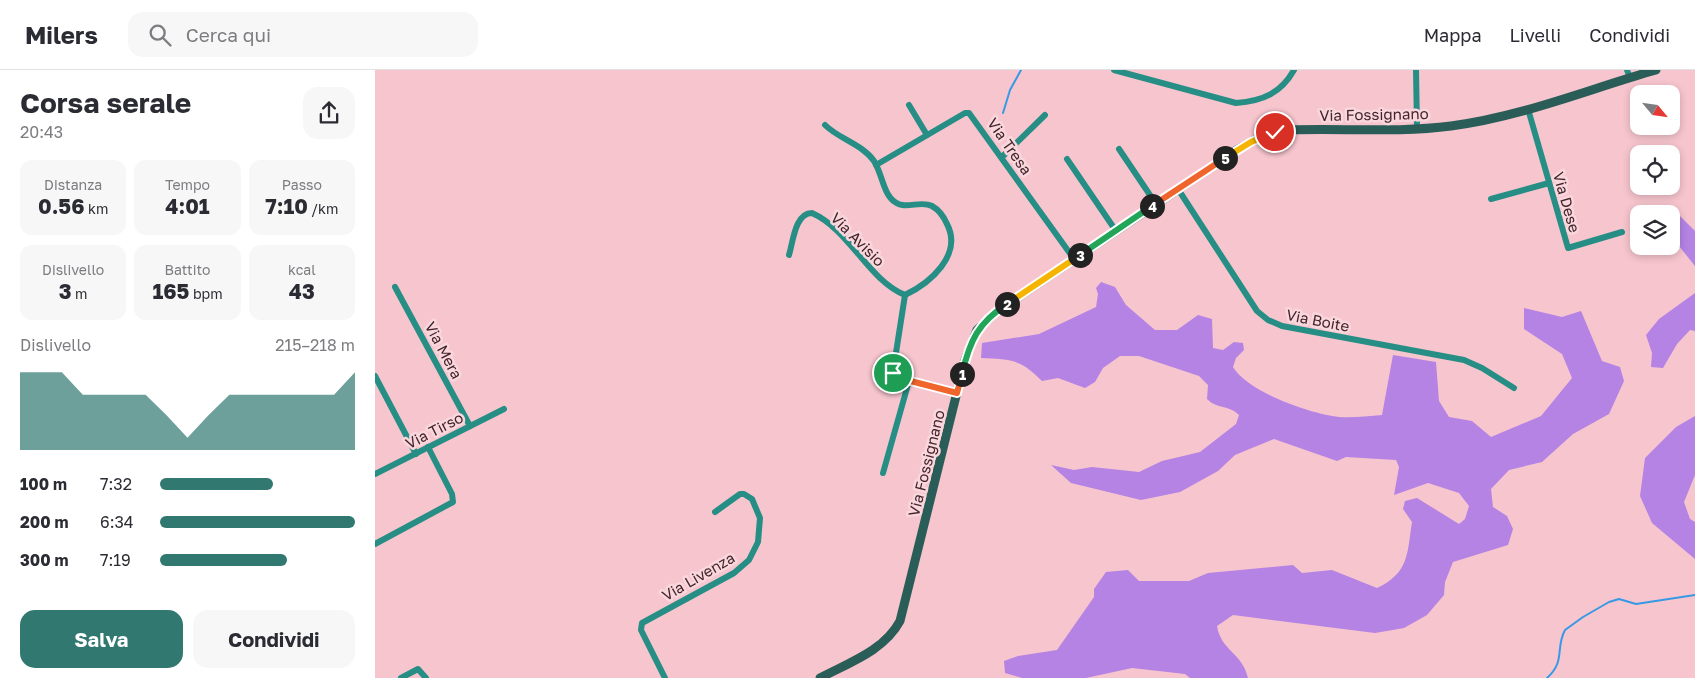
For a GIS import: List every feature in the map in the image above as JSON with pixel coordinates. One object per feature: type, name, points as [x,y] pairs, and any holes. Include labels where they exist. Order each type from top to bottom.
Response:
[{"type":"street","points":[[1114,70],[1236,103],[1282,89],[1294,70]]},
{"type":"street","points":[[1416,70],[1417,128]]},
{"type":"street","name":"Via Fossignano","points":[[820,678],[881,644],[900,621],[968,351],[980,326],[999,309],[1243,146],[1277,131],[1417,128],[1466,124],[1527,109],[1628,74],[1656,70]]},
{"type":"street","points":[[909,105],[927,135]]},
{"type":"street","name":"Via Dese","points":[[1527,109],[1568,248],[1621,232]]},
{"type":"street","name":"Via Tresa","points":[[876,165],[965,113],[969,113],[1074,259]]},
{"type":"street","points":[[1002,157],[1045,116]]},
{"type":"street","points":[[825,125],[866,153],[876,165],[894,201],[900,204],[919,203],[931,206],[942,215],[950,232],[950,251],[937,272],[921,287],[905,294],[893,372],[897,377],[909,381],[957,393]]},
{"type":"street","points":[[1119,149],[1156,204]]},
{"type":"street","points":[[1067,159],[1116,231]]},
{"type":"street","points":[[1491,199],[1549,183]]},
{"type":"street","name":"Via Boite","points":[[1178,189],[1257,311],[1268,320],[1282,326],[1464,360],[1482,368],[1514,388]]},
{"type":"street","name":"Via Avisio","points":[[789,255],[799,222],[806,214],[814,214],[854,248],[887,285],[905,294]]},
{"type":"street","name":"Via Mera","points":[[395,287],[470,426]]},
{"type":"street","points":[[375,376],[416,454]]},
{"type":"street","points":[[883,473],[909,381]]},
{"type":"street","name":"Via Tirso","points":[[375,474],[504,409]]},
{"type":"street","points":[[375,544],[453,502],[453,495],[428,447]]},
{"type":"street","name":"Via Livenza","points":[[665,678],[641,630],[641,624],[737,571],[750,558],[758,540],[760,516],[755,504],[748,496],[740,494],[715,512]]},
{"type":"street","points":[[401,678],[418,669],[426,678]]},
{"type":"shaded area","points":[[1680,216],[1695,231],[1695,266],[1680,247]]},
{"type":"shaded area","points":[[1101,282],[1115,287],[1126,305],[1155,330],[1177,330],[1198,315],[1212,319],[1213,348],[1223,350],[1234,342],[1243,343],[1244,350],[1236,358],[1233,367],[1241,376],[1265,393],[1297,406],[1327,415],[1350,417],[1382,415],[1393,355],[1436,362],[1439,401],[1449,417],[1472,421],[1491,437],[1541,416],[1572,378],[1562,354],[1524,329],[1524,308],[1562,317],[1581,311],[1602,361],[1620,367],[1624,381],[1609,414],[1573,434],[1542,462],[1509,470],[1491,489],[1493,507],[1507,516],[1513,529],[1508,545],[1453,562],[1445,582],[1444,595],[1427,615],[1404,628],[1375,633],[1233,615],[1217,626],[1223,641],[1241,662],[1248,678],[1190,678],[1185,674],[1132,668],[1086,678],[1022,678],[1005,673],[1004,661],[1018,656],[1057,650],[1094,597],[1094,589],[1106,572],[1128,570],[1139,581],[1189,581],[1208,573],[1293,565],[1302,573],[1332,570],[1377,588],[1395,576],[1405,561],[1412,522],[1403,509],[1405,501],[1417,498],[1459,524],[1465,519],[1469,506],[1459,493],[1428,483],[1394,495],[1399,467],[1396,460],[1346,457],[1337,461],[1274,439],[1235,455],[1218,471],[1180,492],[1141,500],[1071,483],[1051,465],[1074,470],[1092,467],[1139,472],[1162,461],[1200,452],[1236,424],[1239,415],[1231,409],[1215,405],[1207,399],[1208,385],[1199,376],[1139,356],[1120,356],[1103,368],[1095,382],[1085,388],[1058,378],[1042,381],[1028,368],[1015,362],[981,358],[982,343],[1039,334],[1096,307],[1098,294],[1096,288]]},
{"type":"shaded area","points":[[1695,293],[1695,331],[1690,330],[1677,344],[1663,368],[1651,367],[1652,353],[1646,335],[1659,319]]},
{"type":"shaded area","points":[[1695,416],[1695,475],[1684,502],[1690,519],[1695,522],[1695,559],[1652,523],[1640,496],[1645,458],[1676,427]]},
{"type":"waterway","points":[[1003,113],[1010,90],[1021,70]]},
{"type":"waterway","points":[[1547,678],[1556,666],[1565,630],[1609,602],[1619,599],[1636,604],[1695,595]]},
{"type":"route","points":[[893,373],[899,378],[957,393],[972,341],[979,328],[989,316],[1235,151],[1262,136],[1275,132]]}]
